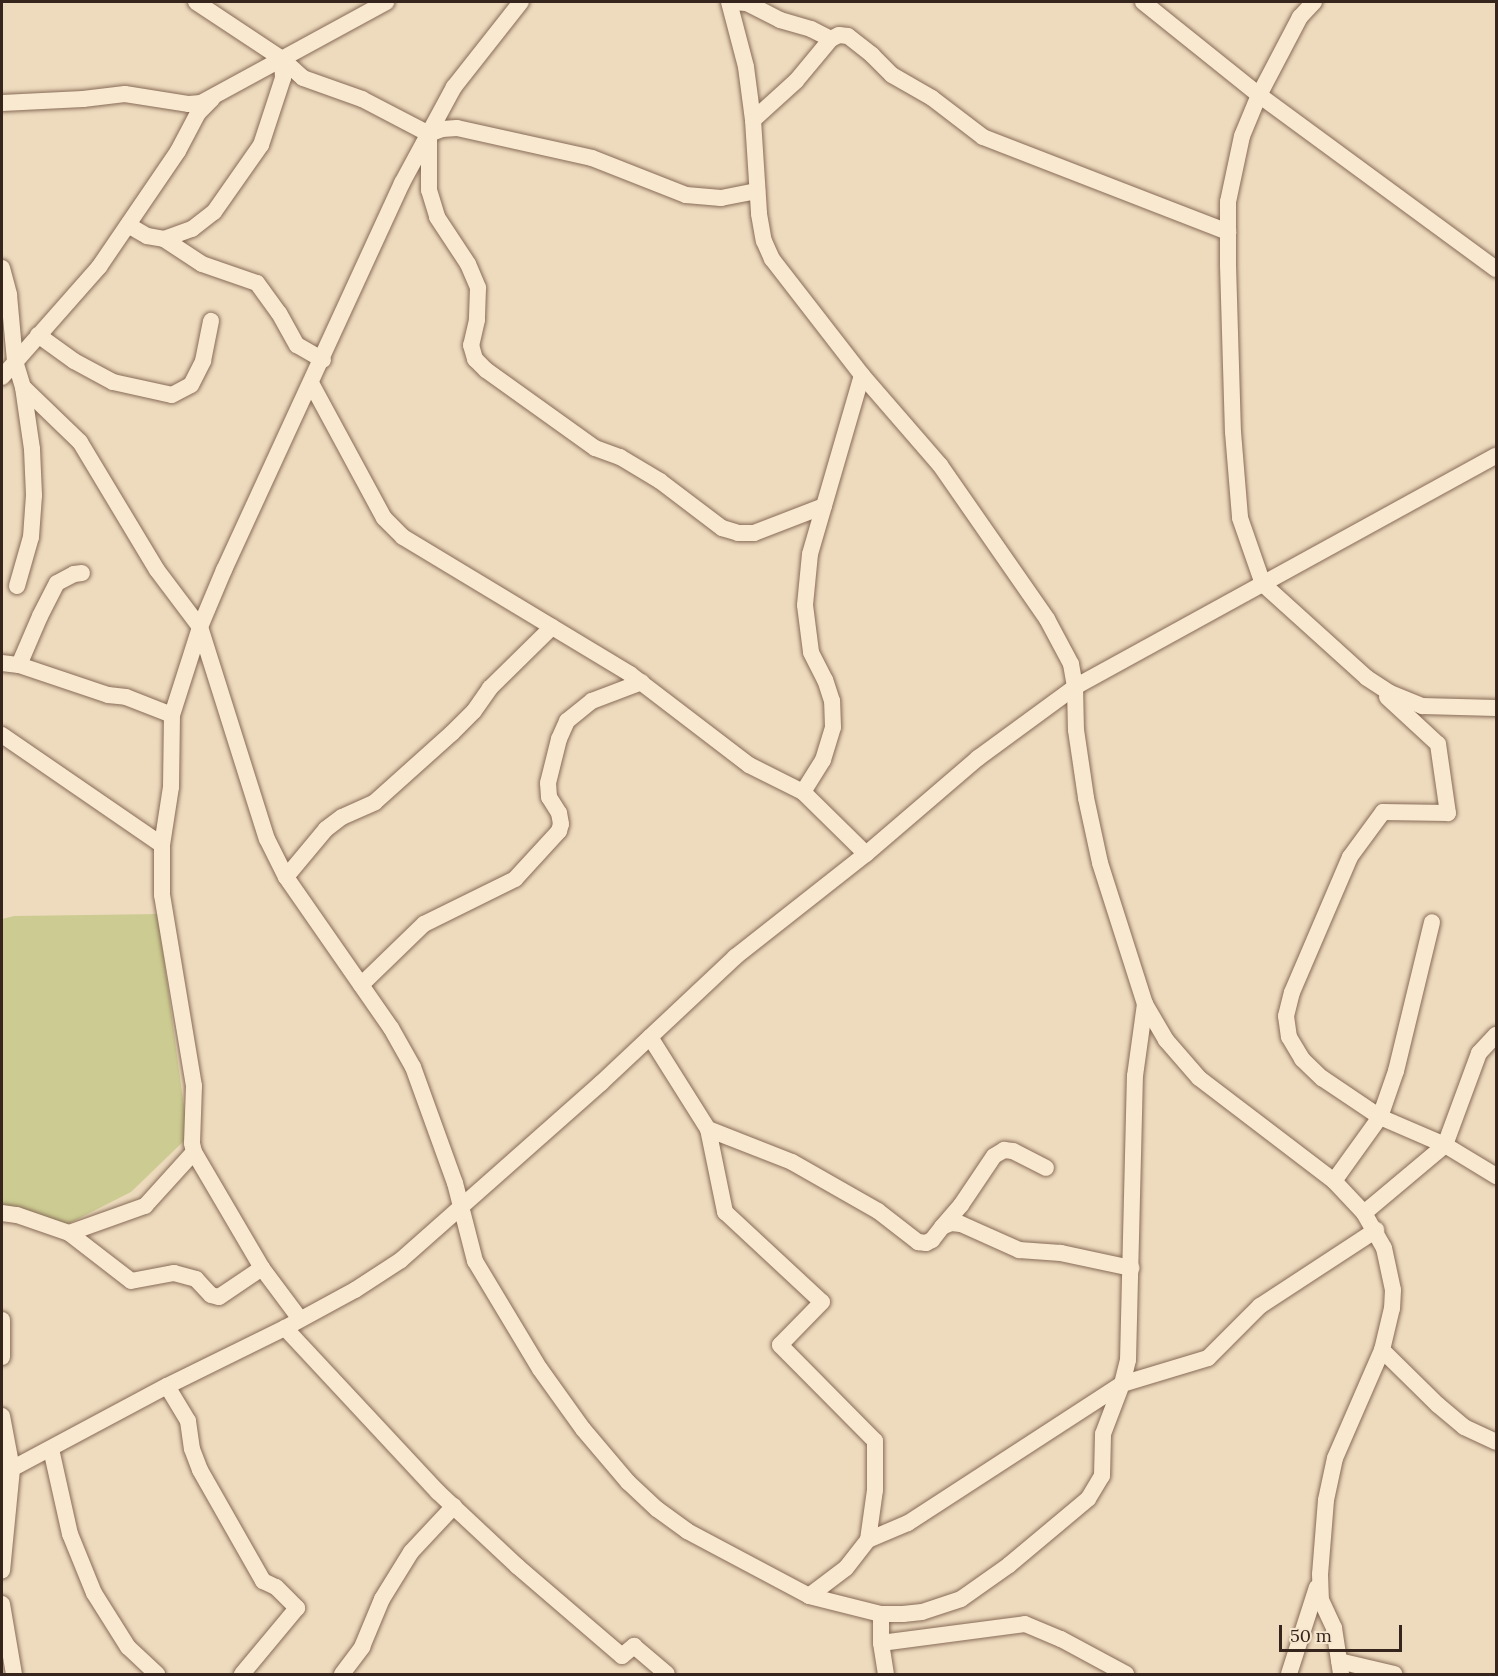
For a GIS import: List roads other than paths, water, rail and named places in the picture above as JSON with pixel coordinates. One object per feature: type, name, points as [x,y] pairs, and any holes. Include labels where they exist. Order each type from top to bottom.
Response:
[{"type":"street","points":[[196,2],[282,59],[303,78],[362,99],[429,134],[442,129],[458,128],[571,153],[639,175],[686,195],[721,198],[757,191]]},
{"type":"street","points":[[2,377],[99,267],[178,152],[198,113],[212,99],[245,77],[386,2]]},
{"type":"street","points":[[300,1319],[262,1268],[194,1152],[194,1086],[162,896],[162,845],[171,787],[172,715],[200,627],[279,445],[322,360],[402,183],[454,87],[521,2]]},
{"type":"street","points":[[831,39],[811,29],[780,20],[747,3],[730,2],[746,67],[753,120],[757,191],[764,241],[772,259],[862,375],[940,465],[1013,567],[1062,644],[1071,664],[1076,687],[1076,730],[1096,842],[1145,1004],[1166,1040],[1198,1078],[1334,1181],[1364,1213],[1376,1230],[1384,1248],[1393,1290],[1392,1308],[1382,1350],[1329,1477],[1320,1574],[1321,1600],[1334,1628],[1340,1668],[1394,1674]]},
{"type":"street","points":[[1143,2],[1258,95],[1497,268]]},
{"type":"street","points":[[1314,2],[1297,9],[1258,95],[1242,136],[1233,169],[1228,232],[1233,432],[1240,518],[1263,584],[1438,744],[1448,813],[1383,812],[1350,857],[1292,992],[1286,1016],[1289,1037],[1302,1059],[1322,1078],[1380,1117],[1445,1145],[1497,1176]]},
{"type":"street","points":[[753,120],[796,81],[831,39],[839,35],[848,36],[900,81],[932,98],[983,137],[1228,232]]},
{"type":"street","points":[[164,239],[192,229],[214,212],[249,164],[261,145],[275,109],[283,78],[282,59]]},
{"type":"street","points":[[2,102],[83,99],[125,94],[189,104],[212,99]]},
{"type":"street","points":[[429,134],[429,189],[437,218],[468,264],[478,288],[477,320],[471,345],[475,359],[486,370],[595,448],[620,457],[660,481],[722,528],[738,533],[754,533],[824,506]]},
{"type":"street","points":[[128,225],[147,236],[164,239],[202,264],[257,283],[279,313],[297,345],[322,360]]},
{"type":"street","points":[[2,268],[9,295],[15,361],[23,387],[32,449],[34,495],[31,537],[17,586]]},
{"type":"street","points":[[38,335],[74,361],[114,382],[172,395],[190,385],[203,361],[211,321]]},
{"type":"street","points":[[803,792],[823,760],[833,727],[832,701],[825,680],[811,652],[805,605],[810,554],[862,375]]},
{"type":"street","points":[[311,383],[384,518],[416,545],[642,682],[749,765],[803,792],[866,854]]},
{"type":"street","points":[[23,387],[80,442],[158,570],[200,627],[267,839],[286,877],[362,985],[413,1067],[462,1206],[475,1261],[529,1350],[583,1429],[628,1482],[657,1509],[687,1531],[809,1596],[881,1614],[922,1612],[961,1599],[1009,1565],[1088,1499],[1102,1476],[1103,1434],[1122,1384],[1128,1360],[1135,1076],[1145,1004]]},
{"type":"street","points":[[7,1472],[167,1386],[285,1328],[355,1290],[401,1260],[650,1037],[735,957],[866,854],[978,758],[1076,687],[1497,456]]},
{"type":"street","points":[[19,664],[39,616],[57,583],[74,574],[82,573]]},
{"type":"street","points":[[286,877],[326,829],[342,818],[375,802],[452,733],[474,711],[490,688],[552,627]]},
{"type":"street","points":[[2,663],[19,664],[108,695],[126,697],[172,715]]},
{"type":"street","points":[[1367,678],[1390,693],[1422,706],[1497,708]]},
{"type":"street","points":[[362,985],[424,924],[515,879],[559,831],[561,824],[559,813],[549,797],[548,783],[559,739],[567,721],[592,701],[642,682]]},
{"type":"street","points":[[2,735],[162,845]]},
{"type":"street","points":[[1334,1181],[1380,1117],[1396,1071],[1432,922]]},
{"type":"street","points":[[1364,1213],[1445,1145],[1479,1053],[1497,1035]]},
{"type":"street","points":[[650,1037],[708,1129],[725,1212],[822,1302],[780,1345],[875,1441],[875,1490],[868,1540]]},
{"type":"street","points":[[708,1129],[792,1162],[878,1211],[918,1242],[926,1243],[932,1240],[961,1205],[994,1156],[1004,1150],[1012,1151],[1046,1168]]},
{"type":"street","points":[[69,1233],[145,1206],[194,1152]]},
{"type":"street","points":[[2,1214],[17,1215],[69,1233],[130,1281],[174,1272],[196,1279],[211,1295],[219,1297],[262,1268]]},
{"type":"street","points":[[942,1227],[951,1223],[961,1224],[1019,1250],[1061,1253],[1131,1268]]},
{"type":"street","points":[[809,1596],[846,1568],[868,1540],[908,1523],[1122,1384],[1208,1358],[1260,1306],[1376,1230]]},
{"type":"street","points":[[2,1320],[2,1357]]},
{"type":"street","points":[[285,1328],[454,1506],[517,1566],[622,1656],[634,1646],[667,1674]]},
{"type":"street","points":[[1382,1350],[1437,1405],[1464,1427],[1497,1442]]},
{"type":"street","points":[[167,1386],[188,1421],[192,1449],[200,1470],[263,1581],[276,1587],[297,1608],[242,1674]]},
{"type":"street","points":[[2,1416],[7,1472],[2,1570]]},
{"type":"street","points":[[51,1449],[70,1534],[94,1593],[128,1647],[157,1674]]},
{"type":"street","points":[[342,1674],[362,1647],[382,1599],[411,1552],[454,1506]]},
{"type":"street","points":[[1289,1674],[1320,1574]]},
{"type":"street","points":[[2,1604],[14,1674]]},
{"type":"street","points":[[881,1614],[881,1643],[886,1674]]},
{"type":"street","points":[[881,1643],[1025,1624],[1060,1639],[1126,1674]]}]
